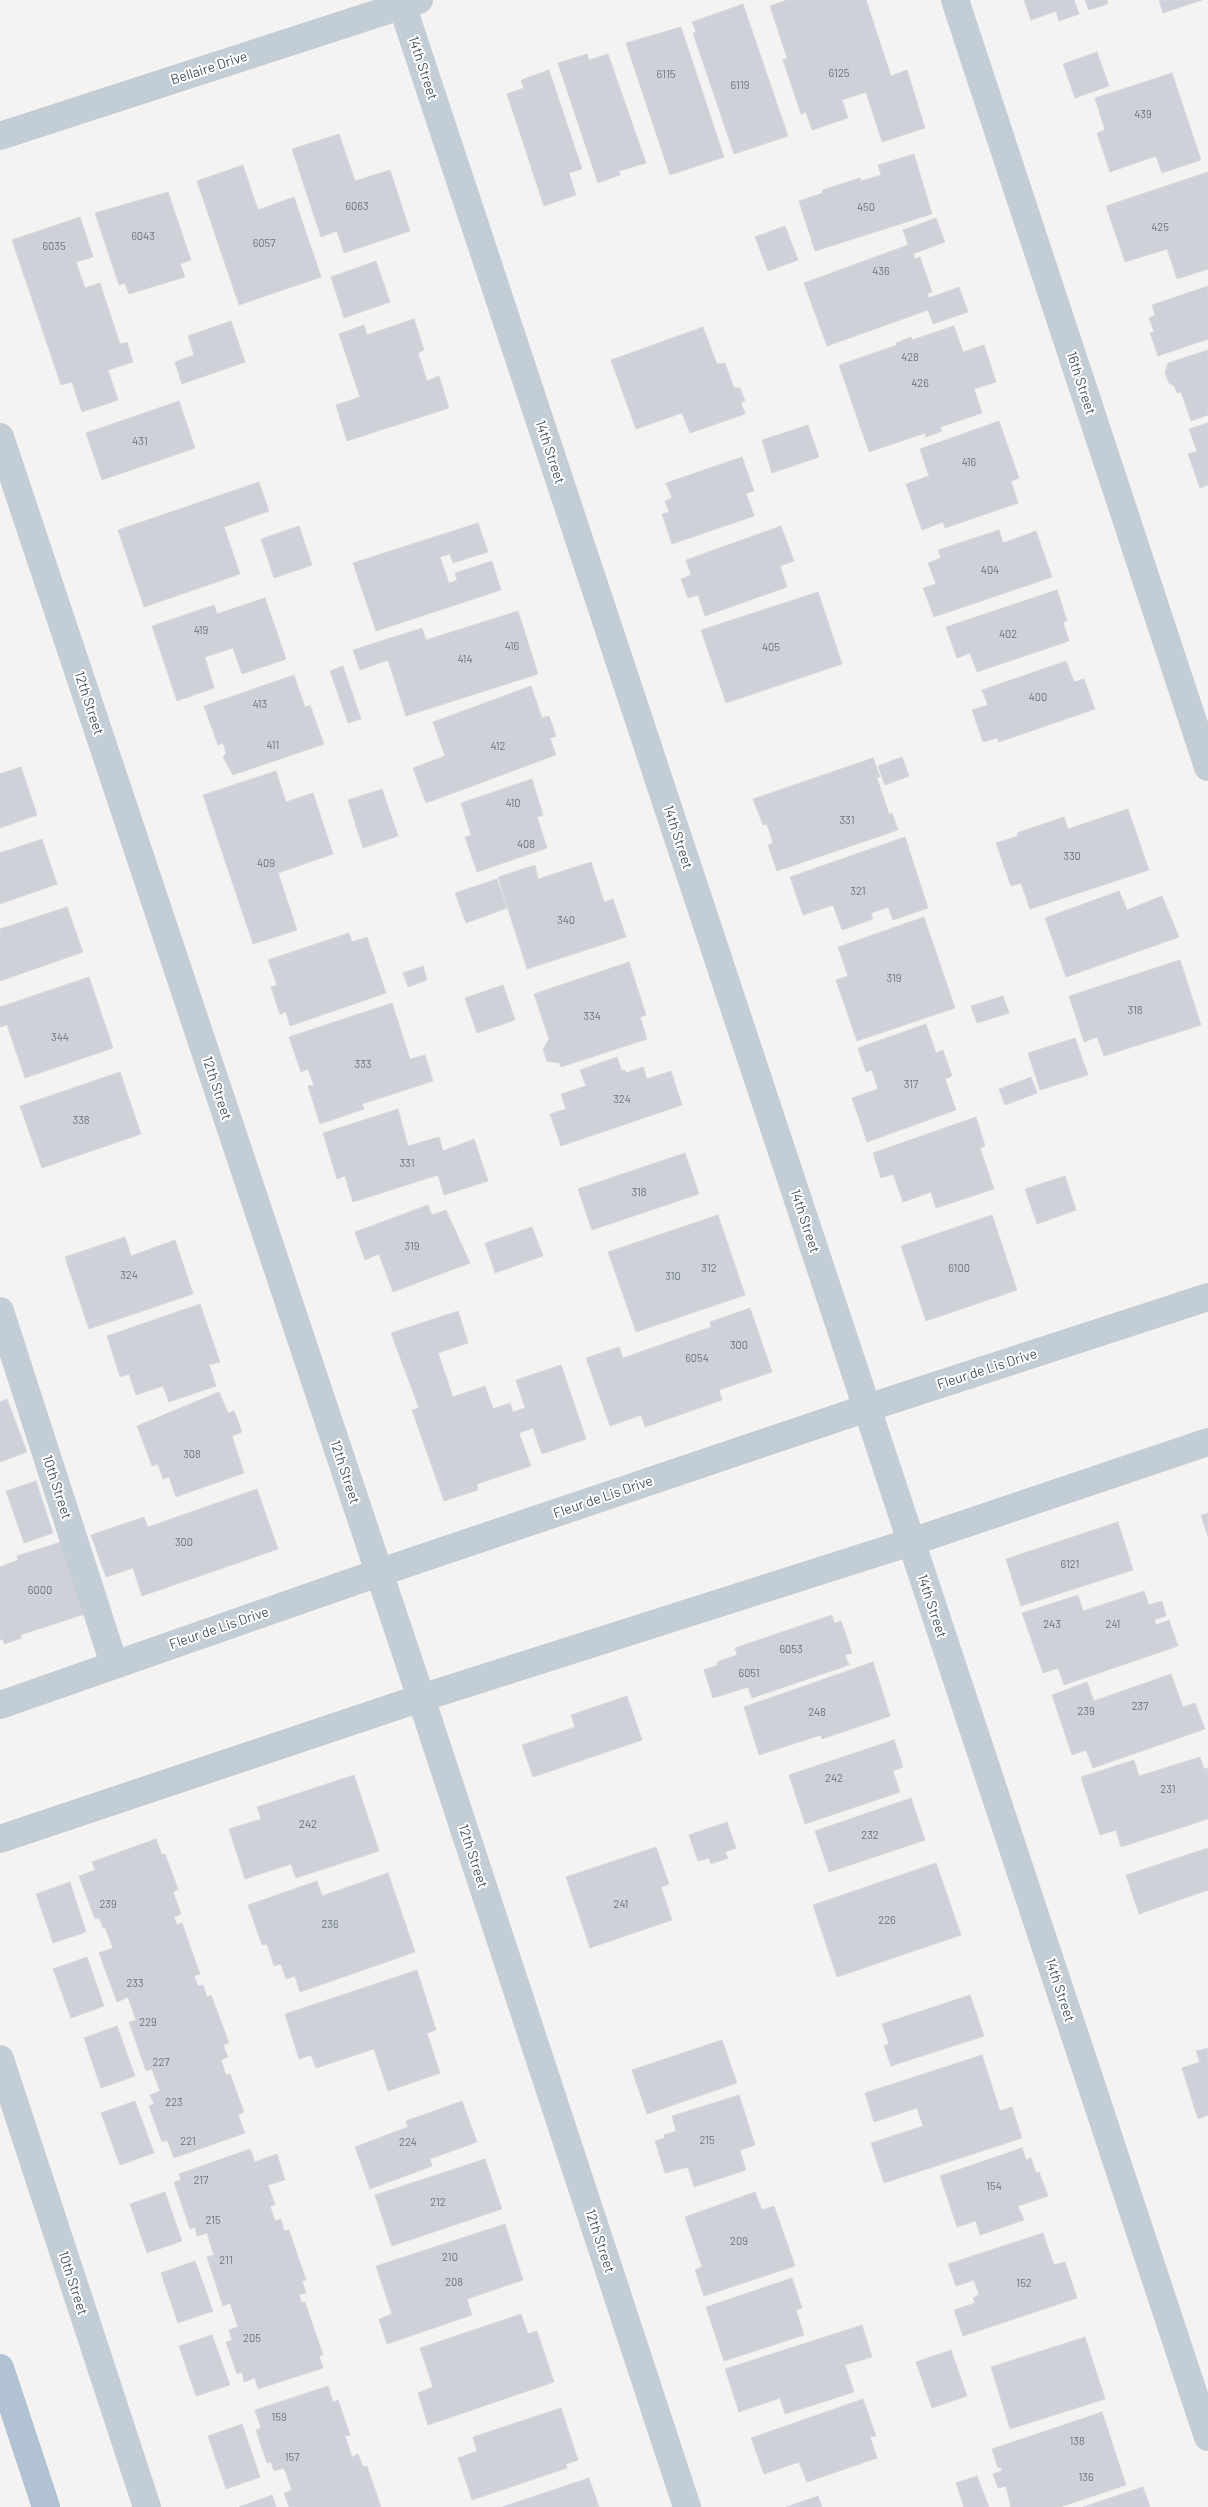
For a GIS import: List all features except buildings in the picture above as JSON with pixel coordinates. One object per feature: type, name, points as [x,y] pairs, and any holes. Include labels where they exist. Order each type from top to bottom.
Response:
[{"type":"main road","points":[[0,2368],[46,2507]]},
{"type":"street","name":"16th Street","points":[[954,0],[1208,766]]},
{"type":"street","name":"Bellaire Drive","points":[[0,136],[411,3]]},
{"type":"street","name":"14th Street","points":[[411,3],[867,1408],[1208,2437]]},
{"type":"street","name":"12th Street","points":[[0,437],[421,1698],[688,2507]]},
{"type":"street","name":"Fleur de Lis Drive","points":[[0,1705],[378,1573],[867,1408],[1208,1297]]},
{"type":"street","name":"10th Street","points":[[0,1311],[114,1664]]},
{"type":"street","points":[[0,1839],[421,1698],[911,1542],[1208,1442]]},
{"type":"street","name":"10th Street","points":[[0,2059],[147,2507]]}]
